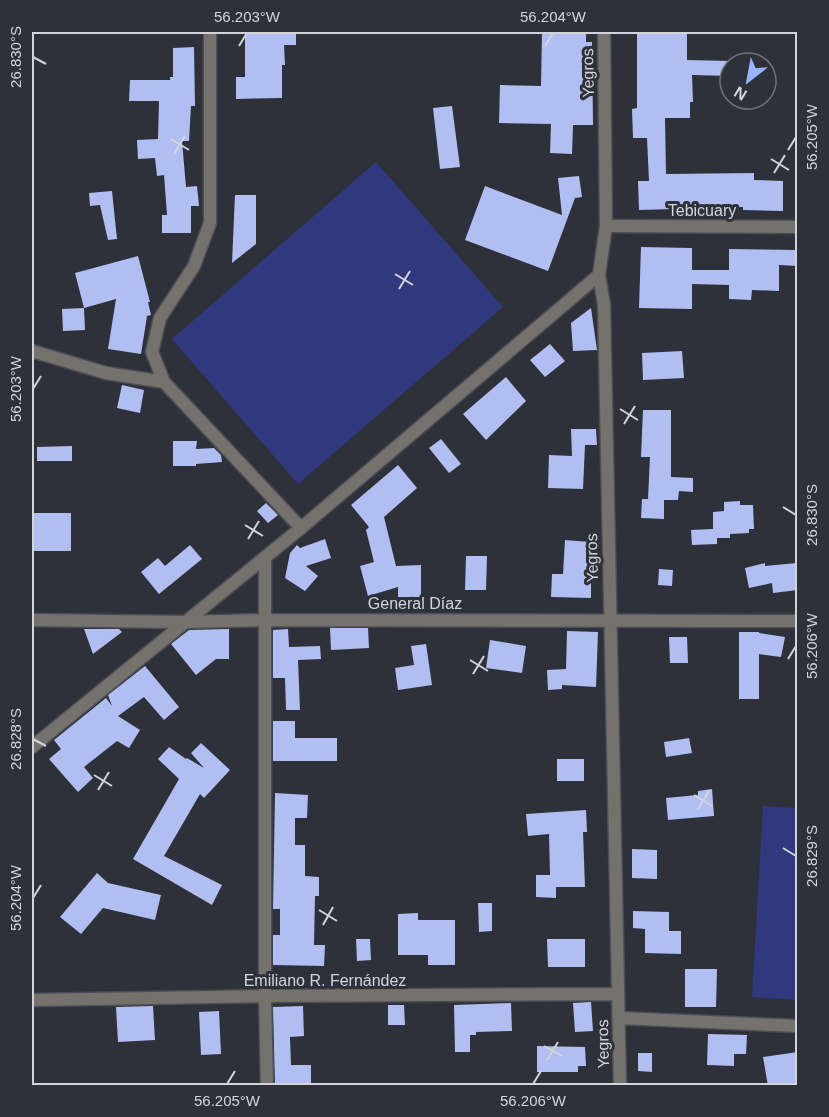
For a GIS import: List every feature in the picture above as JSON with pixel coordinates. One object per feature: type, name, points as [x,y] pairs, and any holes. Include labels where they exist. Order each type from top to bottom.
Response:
[{"type":"street","points":[[210,32],[210,223],[194,266],[160,318],[152,352],[164,382],[301,528]]},
{"type":"street","name":"Yegros","points":[[604,32],[606,226],[599,275],[604,305],[620,1086]]},
{"type":"street","name":"Tebicuary","points":[[606,226],[798,227]]},
{"type":"street","points":[[32,747],[301,528],[599,275]]},
{"type":"street","points":[[32,351],[106,374],[164,382]]},
{"type":"street","points":[[265,557],[267,1086]]},
{"type":"street","name":"General Díaz","points":[[32,620],[184,622],[266,620],[798,621]]},
{"type":"street","name":"Emiliano R. Fernández","points":[[32,1000],[618,994]]},
{"type":"street","points":[[620,1018],[798,1026]]},
{"type":"shaded area","points":[[376,162],[503,307],[298,484],[172,339]]},
{"type":"shaded area","points":[[763,806],[797,808],[797,1000],[752,997]]},
{"type":"building","points":[[245,32],[296,32],[296,45],[284,45],[282,98],[236,99],[236,77],[245,77]]},
{"type":"building","points":[[542,32],[586,32],[586,42],[592,42],[593,125],[573,125],[572,154],[550,153],[551,124],[499,123],[500,85],[541,86]]},
{"type":"building","points":[[637,32],[687,32],[687,60],[718,61],[718,76],[692,75],[693,102],[690,102],[690,118],[665,118],[666,174],[754,173],[754,180],[783,181],[783,211],[743,210],[743,207],[639,210],[638,181],[649,181],[647,138],[633,138],[632,109],[637,108]]},
{"type":"building","points":[[194,47],[195,106],[191,106],[189,141],[182,141],[186,187],[197,186],[199,206],[191,206],[191,233],[162,233],[162,215],[167,215],[164,175],[157,176],[155,158],[138,159],[137,140],[158,139],[159,101],[129,101],[130,80],[170,80],[170,77],[173,77],[173,48]]},
{"type":"building","points":[[452,106],[460,167],[440,169],[433,108]]},
{"type":"building","points":[[579,176],[582,197],[575,198],[548,271],[465,240],[485,186],[562,215],[558,178]]},
{"type":"building","points":[[112,191],[117,239],[108,240],[100,205],[90,206],[89,193]]},
{"type":"building","points":[[235,195],[256,195],[256,244],[232,263]]},
{"type":"building","points":[[641,247],[692,248],[692,270],[729,270],[729,249],[798,250],[798,266],[779,265],[779,291],[752,290],[751,300],[729,299],[729,285],[692,284],[692,309],[639,308]]},
{"type":"building","points":[[138,256],[150,302],[148,302],[151,315],[147,316],[141,354],[108,349],[116,299],[84,308],[75,273]]},
{"type":"building","points":[[84,308],[85,330],[63,331],[62,309]]},
{"type":"building","points":[[591,308],[597,350],[573,351],[571,323]]},
{"type":"building","points":[[550,344],[565,361],[545,377],[530,360]]},
{"type":"building","points":[[682,351],[684,378],[643,380],[642,353]]},
{"type":"building","points":[[506,377],[526,401],[486,440],[463,414]]},
{"type":"building","points":[[122,385],[144,390],[140,413],[117,408]]},
{"type":"building","points":[[643,410],[671,410],[671,477],[693,478],[693,492],[679,491],[678,500],[664,500],[664,519],[641,518],[642,499],[648,499],[650,457],[641,457]]},
{"type":"building","points":[[571,429],[596,429],[597,445],[585,445],[583,489],[548,488],[549,455],[572,456]]},
{"type":"building","points":[[441,439],[461,464],[449,473],[429,448]]},
{"type":"building","points":[[173,441],[197,441],[196,449],[214,448],[221,455],[222,462],[196,464],[196,466],[173,466]]},
{"type":"building","points":[[72,446],[72,461],[37,461],[37,447]]},
{"type":"building","points":[[398,465],[417,488],[384,517],[396,566],[421,565],[421,597],[398,597],[398,587],[368,596],[360,566],[374,562],[366,530],[369,527],[351,505]]},
{"type":"building","points":[[740,501],[740,505],[753,505],[754,529],[749,529],[749,533],[730,534],[730,538],[717,538],[717,544],[692,545],[691,530],[713,529],[713,512],[724,511],[724,502]]},
{"type":"building","points":[[266,503],[278,515],[268,523],[257,511]]},
{"type":"building","points":[[32,513],[71,513],[71,551],[32,551]]},
{"type":"building","points":[[325,539],[331,558],[306,566],[318,576],[305,591],[285,578],[290,553],[297,545],[300,548]]},
{"type":"building","points":[[565,540],[590,542],[588,575],[591,575],[591,598],[551,597],[552,574],[563,574]]},
{"type":"building","points":[[190,545],[202,559],[159,594],[141,572],[158,558],[165,566]]},
{"type":"building","points":[[466,556],[487,556],[486,590],[465,590]]},
{"type":"building","points":[[765,563],[765,566],[797,563],[798,590],[773,593],[772,583],[749,588],[745,568]]},
{"type":"building","points":[[659,569],[673,570],[672,586],[658,585]]},
{"type":"building","points":[[330,628],[368,628],[369,648],[331,650]]},
{"type":"building","points":[[84,629],[119,629],[122,632],[93,654]]},
{"type":"building","points":[[229,629],[229,659],[216,659],[196,675],[171,644],[189,630]]},
{"type":"building","points":[[288,629],[289,647],[320,646],[321,659],[298,660],[300,710],[286,710],[285,678],[273,678],[273,630]]},
{"type":"building","points":[[567,631],[598,632],[596,687],[562,685],[562,689],[548,690],[547,670],[566,669]]},
{"type":"building","points":[[739,632],[759,632],[785,637],[781,657],[759,654],[759,699],[739,699]]},
{"type":"building","points":[[669,637],[687,637],[688,663],[670,663]]},
{"type":"building","points":[[490,640],[526,646],[522,673],[486,668]]},
{"type":"building","points":[[426,644],[432,685],[398,690],[395,668],[414,665],[411,646]]},
{"type":"building","points":[[145,666],[179,707],[164,720],[144,697],[118,716],[140,730],[129,748],[117,741],[84,767],[93,778],[78,792],[49,759],[61,749],[54,740],[106,698],[112,706],[108,695]]},
{"type":"building","points":[[273,721],[295,721],[295,738],[337,738],[337,761],[273,761]]},
{"type":"building","points":[[689,738],[692,753],[666,757],[664,742]]},
{"type":"building","points":[[201,743],[230,770],[204,798],[200,794],[164,856],[222,885],[212,905],[133,859],[179,779],[158,759],[169,747],[204,768],[191,753]]},
{"type":"building","points":[[557,759],[584,759],[584,781],[557,781]]},
{"type":"building","points":[[712,789],[714,816],[668,820],[666,798],[698,795],[698,791]]},
{"type":"building","points":[[275,793],[308,795],[307,818],[295,818],[295,845],[305,845],[305,876],[319,877],[319,896],[315,896],[314,945],[325,945],[324,966],[273,965],[273,935],[280,935],[280,909],[273,909]]},
{"type":"building","points":[[586,810],[587,832],[583,832],[585,887],[556,887],[556,898],[536,897],[536,875],[550,875],[549,834],[528,836],[526,814]]},
{"type":"building","points":[[632,849],[657,850],[657,879],[632,878]]},
{"type":"building","points":[[97,873],[108,883],[161,895],[155,920],[103,908],[81,934],[60,917]]},
{"type":"building","points":[[478,903],[492,903],[492,931],[479,932]]},
{"type":"building","points":[[633,911],[669,912],[669,931],[681,931],[681,954],[645,953],[645,929],[633,928]]},
{"type":"building","points":[[418,913],[418,920],[455,920],[455,965],[428,965],[428,955],[398,955],[398,914]]},
{"type":"building","points":[[356,939],[370,939],[371,960],[357,961]]},
{"type":"building","points":[[547,939],[585,939],[585,967],[548,967]]},
{"type":"building","points":[[685,969],[717,969],[716,1007],[685,1007]]},
{"type":"building","points":[[591,1002],[593,1031],[575,1032],[573,1003]]},
{"type":"building","points":[[511,1003],[512,1031],[476,1032],[476,1035],[470,1035],[470,1052],[455,1052],[454,1005]]},
{"type":"building","points":[[388,1005],[404,1005],[405,1025],[388,1025]]},
{"type":"building","points":[[153,1006],[155,1040],[118,1042],[116,1007]]},
{"type":"building","points":[[303,1006],[304,1036],[290,1037],[291,1065],[311,1065],[311,1086],[275,1086],[273,1007]]},
{"type":"building","points":[[219,1011],[221,1054],[201,1055],[199,1012]]},
{"type":"building","points":[[708,1034],[747,1035],[746,1054],[734,1054],[734,1066],[707,1065]]},
{"type":"building","points":[[537,1046],[585,1047],[586,1066],[578,1066],[578,1072],[537,1072]]},
{"type":"building","points":[[798,1052],[798,1086],[768,1086],[763,1057]]},
{"type":"building","points":[[638,1053],[652,1053],[652,1072],[638,1071]]}]
